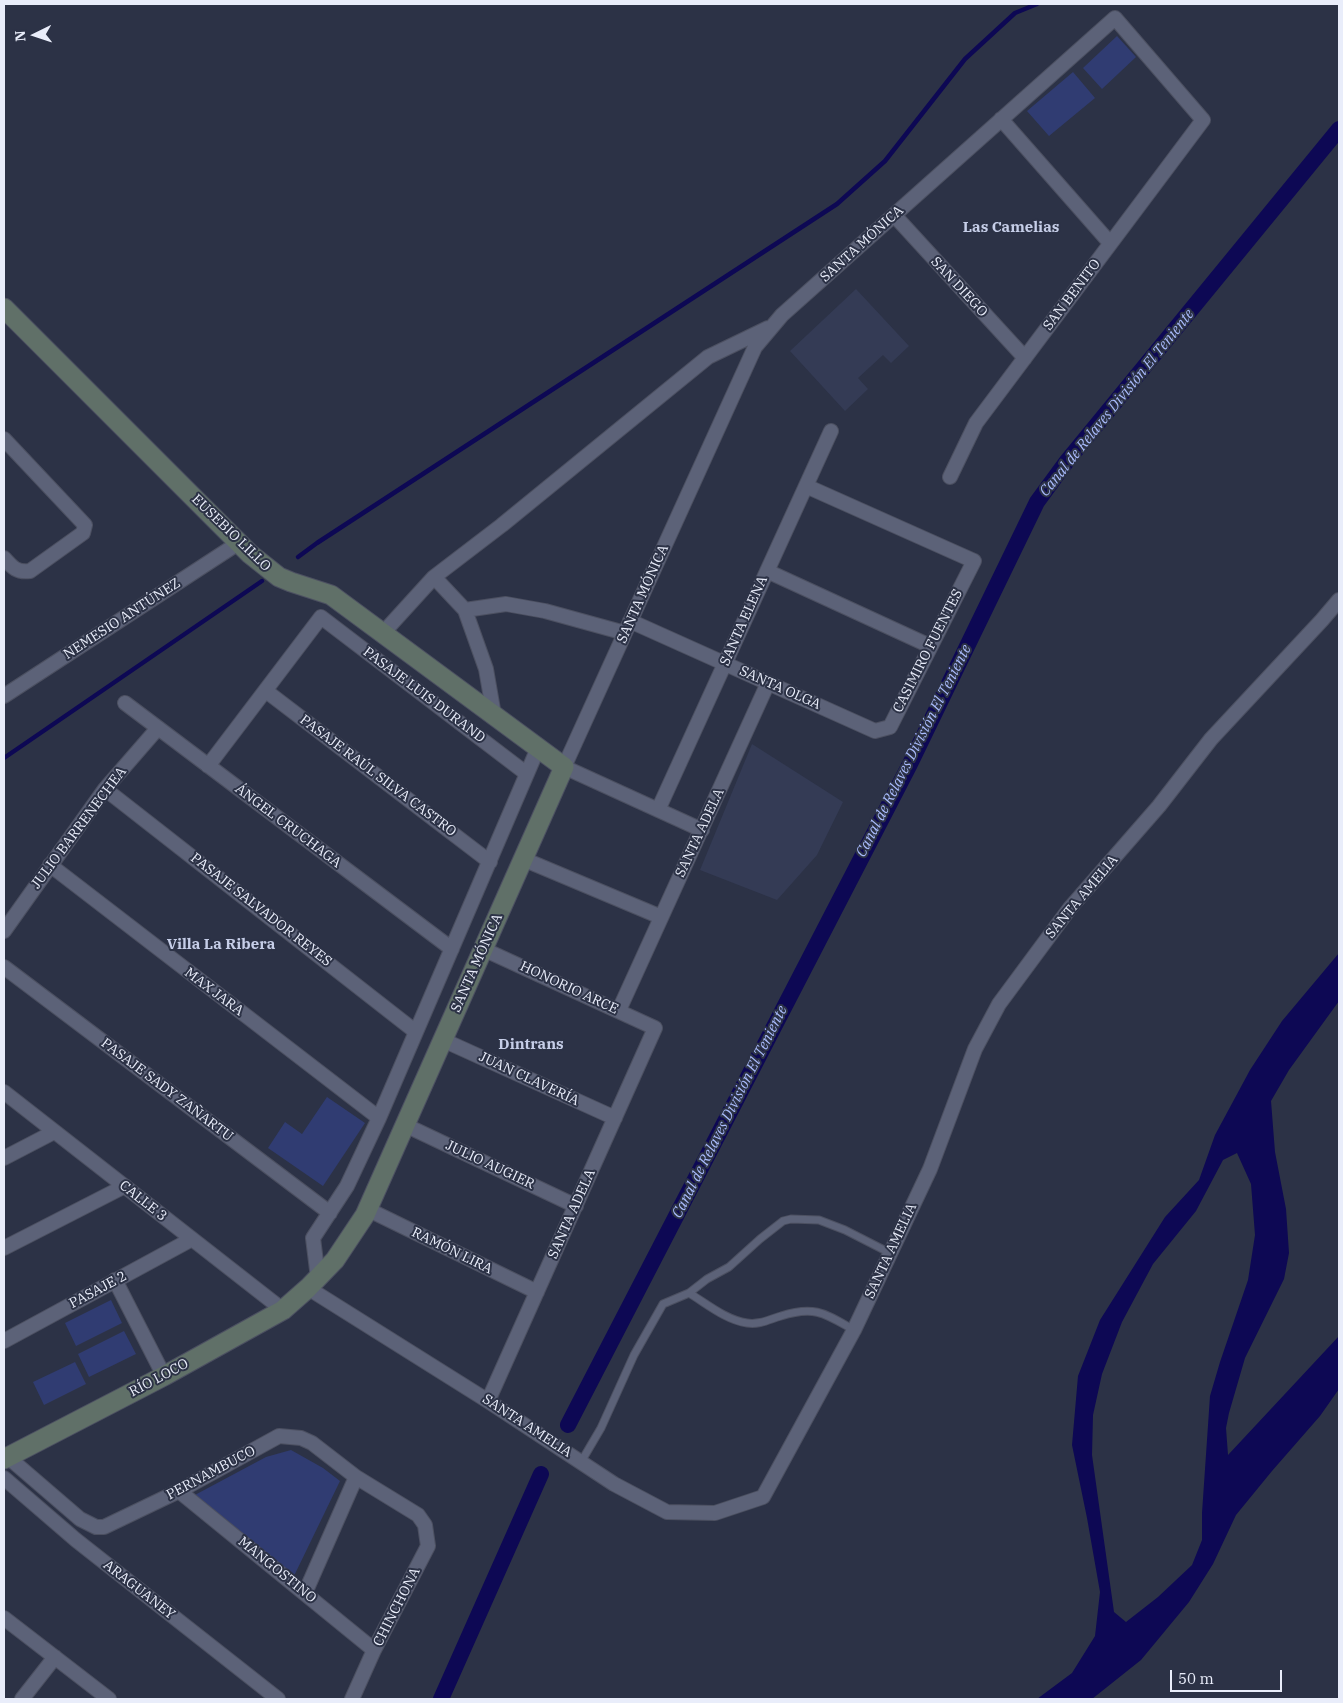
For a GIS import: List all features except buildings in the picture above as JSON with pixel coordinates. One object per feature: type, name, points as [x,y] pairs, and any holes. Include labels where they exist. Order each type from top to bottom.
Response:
[{"type":"street","name":"SANTA MÓNICA","points":[[313,1283],[335,1260],[368,1209],[564,767],[755,347],[782,315],[1115,18],[1203,120]]},
{"type":"street","points":[[1001,119],[1110,243]]},
{"type":"street","name":"SAN BENITO","points":[[950,477],[976,423],[1203,120]]},
{"type":"street","name":"SAN DIEGO","points":[[894,215],[1025,358]]},
{"type":"street","name":"EUSEBIO LILLO","points":[[4,309],[250,554],[279,577],[331,595],[564,767]]},
{"type":"street","points":[[383,633],[434,577],[502,525],[708,357],[773,325]]},
{"type":"street","name":"SANTA ELENA","points":[[658,810],[831,431]]},
{"type":"street","points":[[4,439],[85,525],[83,533],[30,571],[14,570],[4,558]]},
{"type":"street","name":"CASIMIRO FUENTES","points":[[806,486],[974,561],[890,726],[875,731]]},
{"type":"street","name":"NEMESIO ANTÚNEZ","points":[[4,696],[240,542]]},
{"type":"street","points":[[767,571],[930,646]]},
{"type":"street","points":[[434,577],[465,610],[486,669],[494,715]]},
{"type":"street","name":"SANTA AMELIA","points":[[313,1283],[614,1484],[667,1512],[715,1513],[763,1496],[854,1330],[930,1169],[975,1049],[999,1004],[1070,908],[1159,806],[1211,739],[1339,600]]},
{"type":"street","name":"SANTA OLGA","points":[[465,610],[506,604],[628,627],[725,663],[875,731]]},
{"type":"street","name":"PASAJE LUIS DURAND","points":[[266,691],[321,617],[527,774]]},
{"type":"street","name":"SANTA ADELA","points":[[619,1010],[768,683]]},
{"type":"street","points":[[208,766],[266,691]]},
{"type":"street","name":"PASAJE RAÚL SILVA CASTRO","points":[[266,691],[490,862]]},
{"type":"street","name":"ÁNGEL CRUCHAGA","points":[[125,704],[452,949]]},
{"type":"street","name":"JULIO BARRENECHEA","points":[[4,931],[106,789],[158,728]]},
{"type":"street","name":"SANTA MÓNICA","points":[[313,1283],[313,1238],[347,1186],[379,1118],[538,748]]},
{"type":"street","points":[[564,767],[702,830]]},
{"type":"street","name":"PASAJE SALVADOR REYES","points":[[106,789],[416,1032]]},
{"type":"street","points":[[523,860],[662,918]]},
{"type":"street","name":"MAX JARA","points":[[50,866],[379,1118]]},
{"type":"street","name":"HONORIO ARCE","points":[[483,948],[655,1028]]},
{"type":"street","name":"PASAJE SADY ZAÑARTU","points":[[4,968],[330,1213]]},
{"type":"street","name":"SANTA ADELA","points":[[488,1401],[655,1028]]},
{"type":"street","name":"JUAN CLAVERÍA","points":[[443,1040],[615,1118]]},
{"type":"street","name":"CALLE 3","points":[[4,1092],[283,1310]]},
{"type":"street","name":"JULIO AUGIER","points":[[405,1125],[576,1206]]},
{"type":"street","points":[[4,1158],[54,1132]]},
{"type":"street","points":[[4,1248],[124,1186]]},
{"type":"street","name":"RAMÓN LIRA","points":[[368,1209],[537,1292]]},
{"type":"street","name":"PASAJE 2","points":[[4,1341],[192,1239]]},
{"type":"street","points":[[115,1280],[164,1376]]},
{"type":"street","name":"RÍO LOCO","points":[[6,1458],[164,1376],[283,1310],[313,1283]]},
{"type":"street","name":"PERNAMBUCO","points":[[6,1458],[80,1519],[96,1527],[104,1527],[180,1491],[279,1436],[301,1438],[312,1443],[356,1476],[418,1515]]},
{"type":"street","points":[[305,1593],[356,1476]]},
{"type":"street","name":"ARAGUANEY","points":[[4,1478],[76,1540],[278,1699]]},
{"type":"street","name":"MANGOSTINO","points":[[180,1491],[374,1650]]},
{"type":"street","name":"CHINCHONA","points":[[352,1699],[374,1650],[428,1546],[425,1525],[418,1515]]},
{"type":"street","points":[[4,1618],[109,1699]]},
{"type":"street","points":[[22,1699],[55,1657]]},
{"type":"lane","points":[[581,1462],[600,1428],[634,1355],[663,1304],[689,1294],[707,1278],[730,1267],[783,1221],[791,1219],[819,1220],[845,1230],[890,1252]]},
{"type":"lane","points":[[689,1294],[725,1316],[747,1323],[761,1323],[783,1315],[805,1311],[824,1313],[854,1330]]},
{"type":"shaded area","points":[[1117,36],[1136,57],[1102,89],[1083,68]]},
{"type":"shaded area","points":[[1073,72],[1095,98],[1049,136],[1027,111]]},
{"type":"shaded area","points":[[856,289],[909,346],[891,363],[883,355],[858,378],[868,389],[845,411],[790,351]]},
{"type":"shaded area","points":[[752,744],[843,802],[817,855],[777,900],[700,870]]},
{"type":"shaded area","points":[[1339,953],[1339,1001],[1289,1070],[1271,1101],[1275,1152],[1286,1209],[1289,1253],[1284,1279],[1245,1358],[1226,1428],[1228,1455],[1339,1336],[1339,1389],[1320,1416],[1236,1515],[1213,1564],[1189,1602],[1141,1660],[1092,1699],[1037,1699],[1072,1673],[1095,1636],[1100,1592],[1072,1445],[1078,1376],[1100,1320],[1165,1217],[1199,1180],[1215,1135],[1250,1070],[1282,1021]],"holes":[[[1237,1153],[1251,1184],[1255,1235],[1248,1280],[1210,1396],[1202,1540],[1192,1565],[1158,1597],[1126,1622],[1114,1612],[1092,1455],[1093,1415],[1102,1374],[1122,1322],[1153,1264],[1196,1211],[1223,1160]]]},
{"type":"shaded area","points":[[327,1097],[365,1123],[323,1186],[268,1148],[285,1122],[302,1134]]},
{"type":"shaded area","points":[[111,1300],[122,1323],[76,1346],[65,1323]]},
{"type":"shaded area","points":[[124,1331],[136,1354],[89,1377],[78,1354]]},
{"type":"shaded area","points":[[75,1362],[86,1384],[44,1405],[33,1382]]},
{"type":"shaded area","points":[[291,1450],[323,1468],[340,1481],[293,1578],[193,1496],[266,1457]]},
{"type":"waterway","points":[[298,557],[837,204],[885,161],[965,59],[1015,13],[1037,4]]},
{"type":"waterway","name":"Canal de Relaves División El Teniente","points":[[568,1425],[910,764],[1037,502],[1067,461],[1339,129]]},
{"type":"waterway","points":[[4,758],[262,581]]},
{"type":"waterway","name":"Canal de Relaves División El Teniente","points":[[441,1699],[541,1474]]},
{"type":"district","name":"Las Camelias","points":[[1011,228]]},
{"type":"district","name":"Villa La Ribera","points":[[221,945]]},
{"type":"district","name":"Dintrans","points":[[531,1045]]}]
